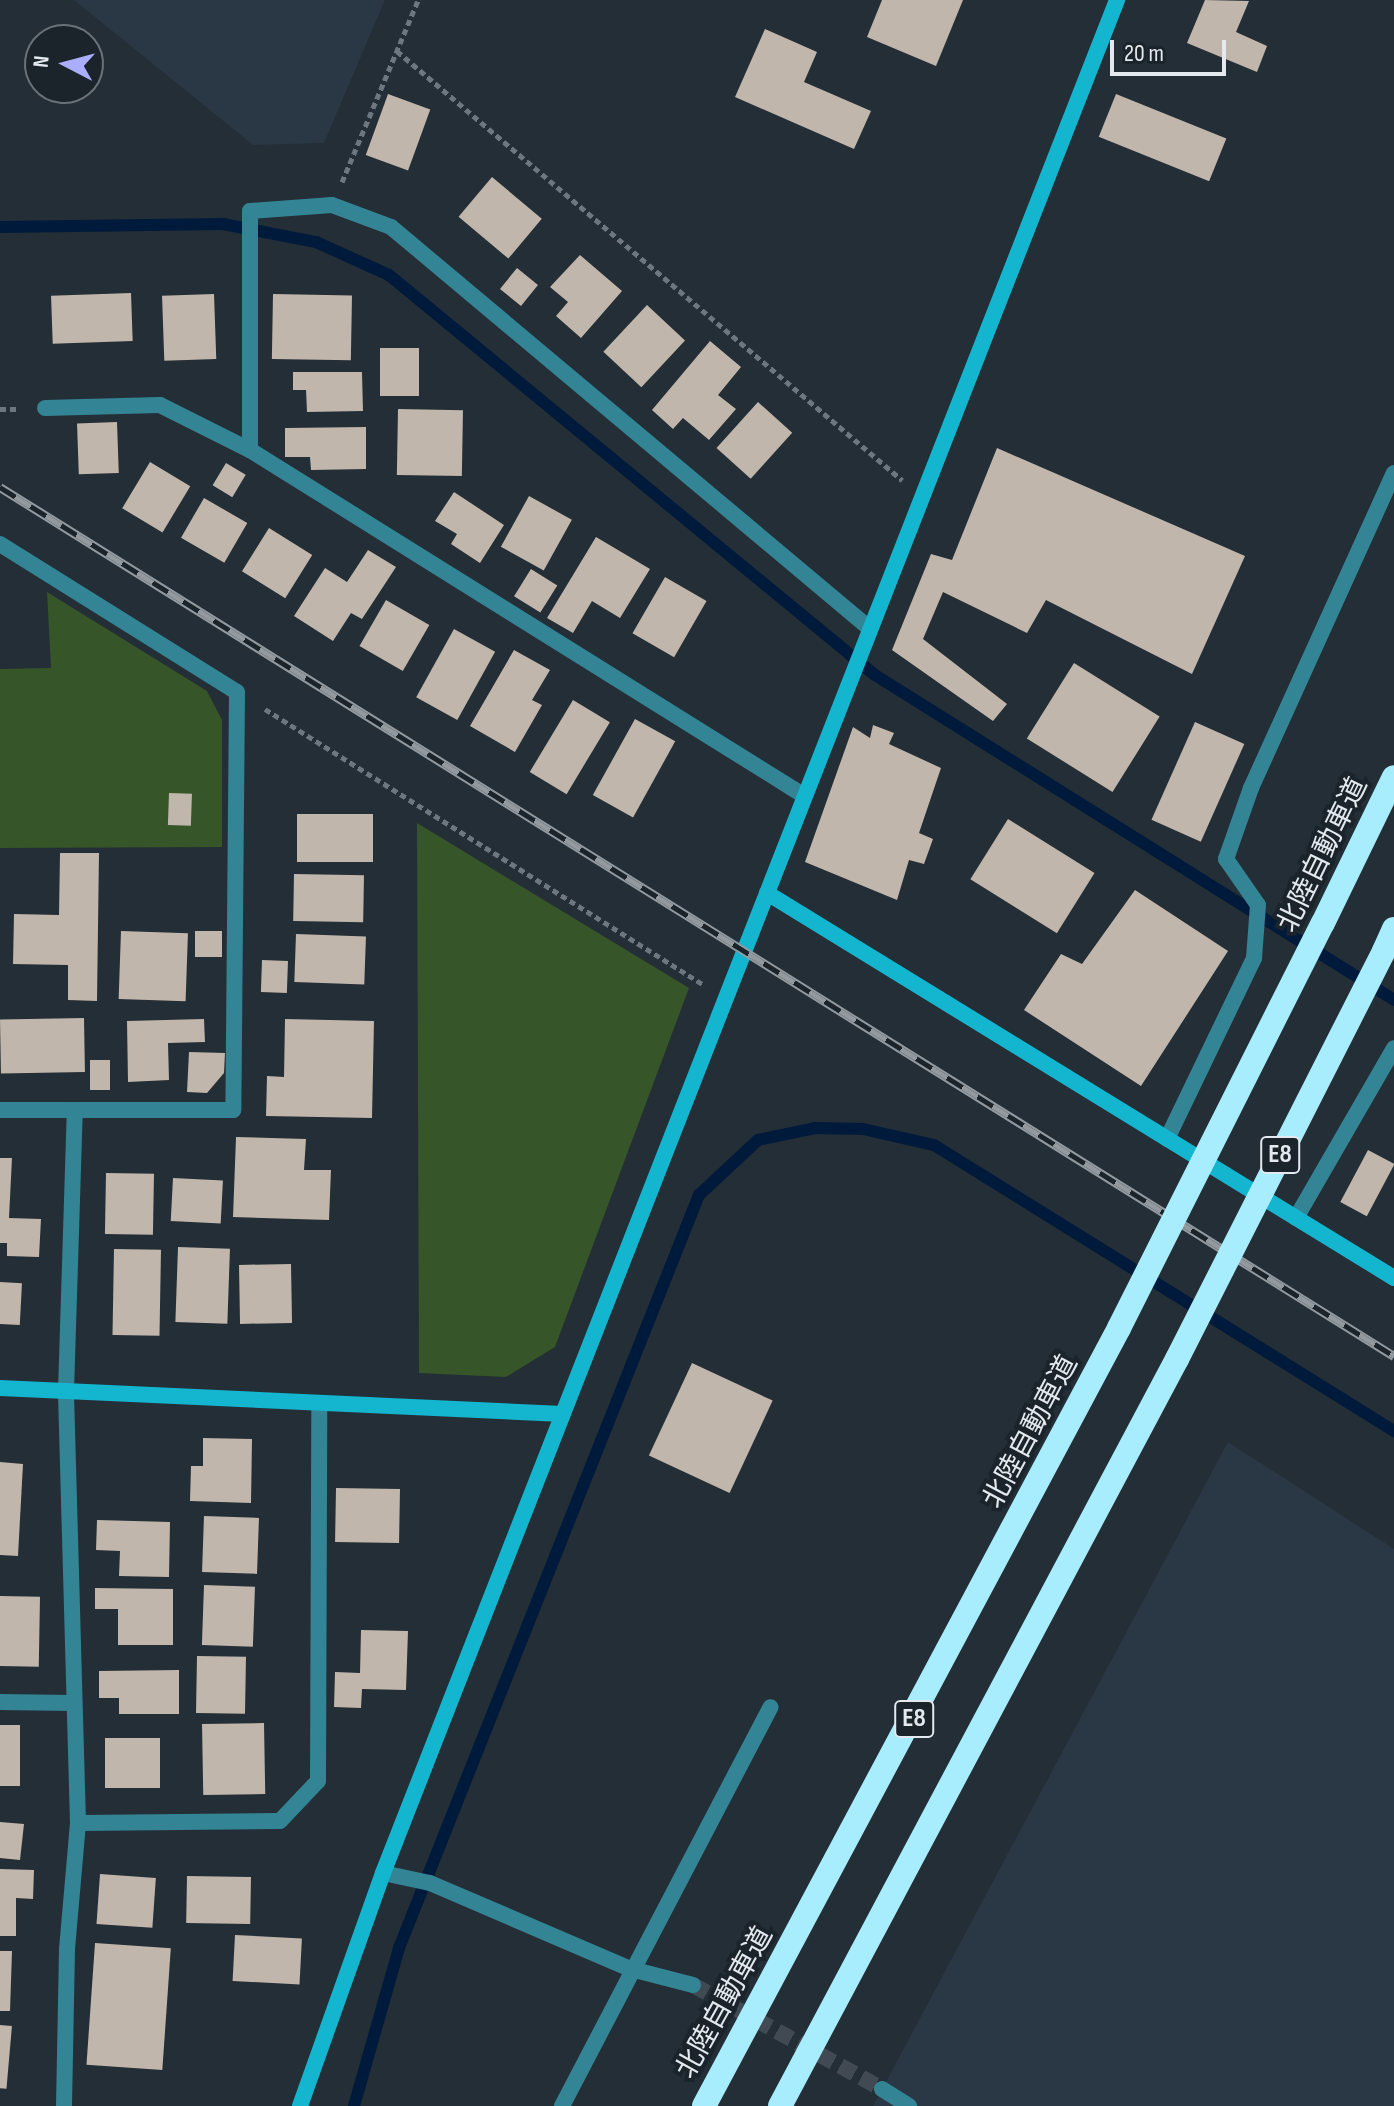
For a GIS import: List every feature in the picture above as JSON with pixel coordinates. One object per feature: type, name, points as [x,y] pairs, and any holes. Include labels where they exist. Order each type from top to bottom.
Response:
[{"type":"highway","name":"北陸自動車道","points":[[704,2106],[1119,1328],[1394,777]]},
{"type":"highway","name":"E8","points":[[780,2106],[1177,1359],[1389,940]]},
{"type":"street","points":[[300,2106],[383,1873],[868,627],[1117,0]]},
{"type":"street","points":[[250,450],[250,211],[332,205],[391,227],[868,627]]},
{"type":"street","points":[[45,408],[160,405],[250,450],[803,795]]},
{"type":"street","points":[[1167,1139],[1254,958],[1258,905],[1226,859],[1251,788],[1394,473]]},
{"type":"street","points":[[0,544],[237,692],[233,1110],[0,1110]]},
{"type":"street","points":[[767,893],[1394,1278]]},
{"type":"street","points":[[1296,1218],[1394,1048]]},
{"type":"street","points":[[64,2106],[67,1949],[78,1823],[66,1391],[75,1110]]},
{"type":"street","points":[[0,1388],[562,1414]]},
{"type":"street","points":[[78,1823],[280,1821],[318,1781],[319,1403]]},
{"type":"street","points":[[0,1702],[74,1703]]},
{"type":"street","points":[[562,2106],[631,1969],[771,1707]]},
{"type":"street","points":[[383,1873],[430,1883],[631,1969],[693,1985]]},
{"type":"street","points":[[882,2089],[909,2106]]},
{"type":"path","points":[[332,205],[418,0]]},
{"type":"path","points":[[397,51],[906,483]]},
{"type":"path","points":[[237,692],[725,996]]},
{"type":"shaded area","points":[[74,0],[385,0],[324,143],[253,145]]},
{"type":"shaded area","points":[[1228,1442],[1394,1549],[1394,2106],[873,2106]]},
{"type":"green space","points":[[47,592],[207,691],[222,720],[222,847],[0,848],[0,669],[51,668]]},
{"type":"green space","points":[[417,823],[689,988],[555,1347],[506,1377],[419,1373]]},
{"type":"building","points":[[882,0],[963,0],[936,66],[867,37]]},
{"type":"building","points":[[1205,0],[1249,1],[1236,32],[1267,46],[1257,72],[1187,43]]},
{"type":"building","points":[[765,29],[817,52],[804,82],[871,111],[854,149],[735,97]]},
{"type":"building","points":[[388,94],[430,109],[408,170],[366,155]]},
{"type":"building","points":[[1116,94],[1226,139],[1209,181],[1099,137]]},
{"type":"building","points":[[492,177],[542,219],[508,259],[459,217]]},
{"type":"building","points":[[580,255],[622,291],[581,338],[556,316],[568,302],[550,287]]},
{"type":"building","points":[[517,268],[538,285],[521,306],[500,289]]},
{"type":"building","points":[[131,293],[133,341],[53,344],[51,296]]},
{"type":"building","points":[[214,294],[216,359],[164,361],[162,296]]},
{"type":"building","points":[[273,294],[352,295],[351,360],[272,359]]},
{"type":"building","points":[[647,305],[685,340],[641,387],[603,352]]},
{"type":"building","points":[[710,341],[741,367],[718,395],[736,409],[709,440],[683,418],[673,429],[652,410]]},
{"type":"building","points":[[380,348],[419,348],[419,396],[380,396]]},
{"type":"building","points":[[293,372],[362,372],[363,411],[307,412],[306,390],[293,390]]},
{"type":"building","points":[[758,402],[792,433],[751,479],[717,448]]},
{"type":"building","points":[[398,409],[463,410],[462,476],[397,475]]},
{"type":"building","points":[[117,422],[119,473],[79,474],[77,423]]},
{"type":"building","points":[[366,427],[366,469],[311,470],[310,457],[285,457],[285,428]]},
{"type":"building","points":[[997,448],[1245,556],[1192,674],[1046,600],[1027,633],[943,592],[923,639],[1007,704],[993,721],[892,650],[931,554],[952,560]]},
{"type":"building","points":[[150,462],[190,486],[162,532],[122,508]]},
{"type":"building","points":[[226,463],[246,475],[232,497],[213,485]]},
{"type":"building","points":[[454,492],[504,525],[480,563],[451,544],[457,534],[435,521]]},
{"type":"building","points":[[529,496],[572,520],[544,570],[501,547]]},
{"type":"building","points":[[204,498],[247,523],[224,563],[181,538]]},
{"type":"building","points":[[269,528],[312,555],[285,598],[242,571]]},
{"type":"building","points":[[596,537],[650,569],[620,618],[592,601],[573,633],[547,618]]},
{"type":"building","points":[[368,550],[396,567],[362,619],[351,613],[333,641],[294,616],[325,568],[347,582]]},
{"type":"building","points":[[531,569],[557,585],[540,613],[514,596]]},
{"type":"building","points":[[665,577],[707,601],[674,657],[632,633]]},
{"type":"building","points":[[386,600],[429,625],[403,671],[360,646]]},
{"type":"building","points":[[454,629],[495,652],[457,720],[416,697]]},
{"type":"building","points":[[514,650],[550,670],[532,700],[542,705],[515,752],[470,726]]},
{"type":"building","points":[[1074,663],[1160,717],[1112,792],[1027,738]]},
{"type":"building","points":[[573,700],[610,722],[567,794],[530,772]]},
{"type":"building","points":[[635,719],[675,741],[633,817],[593,795]]},
{"type":"building","points":[[1195,722],[1244,744],[1201,842],[1151,820]]},
{"type":"building","points":[[873,725],[894,733],[889,744],[941,768],[919,833],[933,839],[924,864],[909,860],[897,900],[805,862],[853,727],[870,738]]},
{"type":"building","points":[[169,793],[192,794],[191,826],[168,825]]},
{"type":"building","points":[[297,814],[373,814],[373,862],[297,862]]},
{"type":"building","points":[[1008,819],[1095,873],[1057,933],[970,879]]},
{"type":"building","points":[[60,853],[99,853],[97,1001],[68,1000],[68,965],[13,964],[14,914],[59,915]]},
{"type":"building","points":[[294,874],[364,875],[363,922],[293,921]]},
{"type":"building","points":[[1135,890],[1228,951],[1141,1086],[1024,1010],[1061,954],[1082,964]]},
{"type":"building","points":[[121,931],[188,933],[186,1001],[119,999]]},
{"type":"building","points":[[195,931],[222,931],[222,957],[195,957]]},
{"type":"building","points":[[296,934],[366,936],[364,984],[294,982]]},
{"type":"building","points":[[262,960],[288,961],[287,993],[261,992]]},
{"type":"building","points":[[84,1018],[85,1072],[1,1073],[0,1019]]},
{"type":"building","points":[[204,1019],[205,1042],[168,1043],[169,1080],[128,1082],[127,1021]]},
{"type":"building","points":[[285,1019],[374,1021],[372,1118],[266,1116],[267,1076],[284,1077]]},
{"type":"building","points":[[189,1052],[225,1053],[224,1073],[207,1093],[187,1092]]},
{"type":"building","points":[[90,1060],[110,1060],[110,1090],[90,1090]]},
{"type":"building","points":[[236,1137],[306,1139],[304,1170],[331,1170],[329,1220],[233,1217]]},
{"type":"building","points":[[1368,1150],[1394,1165],[1367,1216],[1340,1202]]},
{"type":"building","points":[[0,1158],[12,1158],[9,1218],[41,1219],[39,1257],[7,1256],[7,1243],[0,1243]]},
{"type":"building","points":[[106,1173],[154,1174],[153,1235],[105,1234]]},
{"type":"building","points":[[173,1178],[223,1181],[221,1224],[171,1221]]},
{"type":"building","points":[[178,1247],[230,1249],[227,1324],[175,1322]]},
{"type":"building","points":[[114,1249],[161,1250],[159,1336],[112,1335]]},
{"type":"building","points":[[291,1264],[292,1323],[240,1324],[239,1265]]},
{"type":"building","points":[[0,1282],[22,1283],[20,1325],[0,1324]]},
{"type":"building","points":[[692,1363],[773,1401],[730,1493],[649,1455]]},
{"type":"building","points":[[203,1438],[252,1439],[251,1503],[190,1501],[191,1466],[203,1466]]},
{"type":"building","points":[[0,1462],[23,1464],[18,1556],[0,1555]]},
{"type":"building","points":[[336,1488],[400,1489],[399,1543],[335,1542]]},
{"type":"building","points":[[204,1516],[259,1518],[257,1574],[202,1572]]},
{"type":"building","points":[[97,1520],[170,1522],[169,1577],[119,1576],[120,1551],[96,1550]]},
{"type":"building","points":[[204,1585],[255,1587],[253,1647],[202,1645]]},
{"type":"building","points":[[95,1588],[173,1589],[173,1645],[118,1645],[118,1609],[95,1609]]},
{"type":"building","points":[[0,1596],[40,1597],[39,1667],[0,1666]]},
{"type":"building","points":[[361,1630],[408,1631],[406,1690],[362,1689],[361,1708],[334,1707],[335,1672],[360,1673]]},
{"type":"building","points":[[197,1656],[246,1657],[245,1714],[196,1713]]},
{"type":"building","points":[[179,1670],[179,1714],[119,1714],[119,1698],[99,1698],[99,1671]]},
{"type":"building","points":[[264,1723],[265,1794],[203,1795],[202,1724]]},
{"type":"building","points":[[0,1725],[20,1725],[20,1786],[0,1786]]},
{"type":"building","points":[[105,1738],[160,1738],[160,1788],[105,1788]]},
{"type":"building","points":[[0,1822],[24,1824],[20,1860],[0,1858]]},
{"type":"building","points":[[0,1869],[34,1870],[33,1899],[16,1898],[16,1936],[0,1936]]},
{"type":"building","points":[[100,1874],[156,1878],[152,1928],[97,1924]]},
{"type":"building","points":[[187,1876],[251,1877],[250,1924],[186,1923]]},
{"type":"building","points":[[235,1935],[302,1939],[300,1984],[233,1981]]},
{"type":"building","points":[[95,1943],[171,1948],[162,2070],[86,2065]]},
{"type":"building","points":[[0,1951],[12,1951],[10,2011],[0,2011]]},
{"type":"building","points":[[0,2025],[12,2026],[6,2089],[0,2088]]},
{"type":"waterway","points":[[0,227],[223,224],[316,242],[389,275],[875,675],[1394,1000]]},
{"type":"waterway","points":[[354,2106],[399,1948],[699,1195],[758,1140],[815,1128],[863,1129],[934,1145],[1394,1431]]},
{"type":"tunnel","points":[[693,1985],[882,2089]]},
{"type":"railway","points":[[0,487],[1394,1356]]}]
